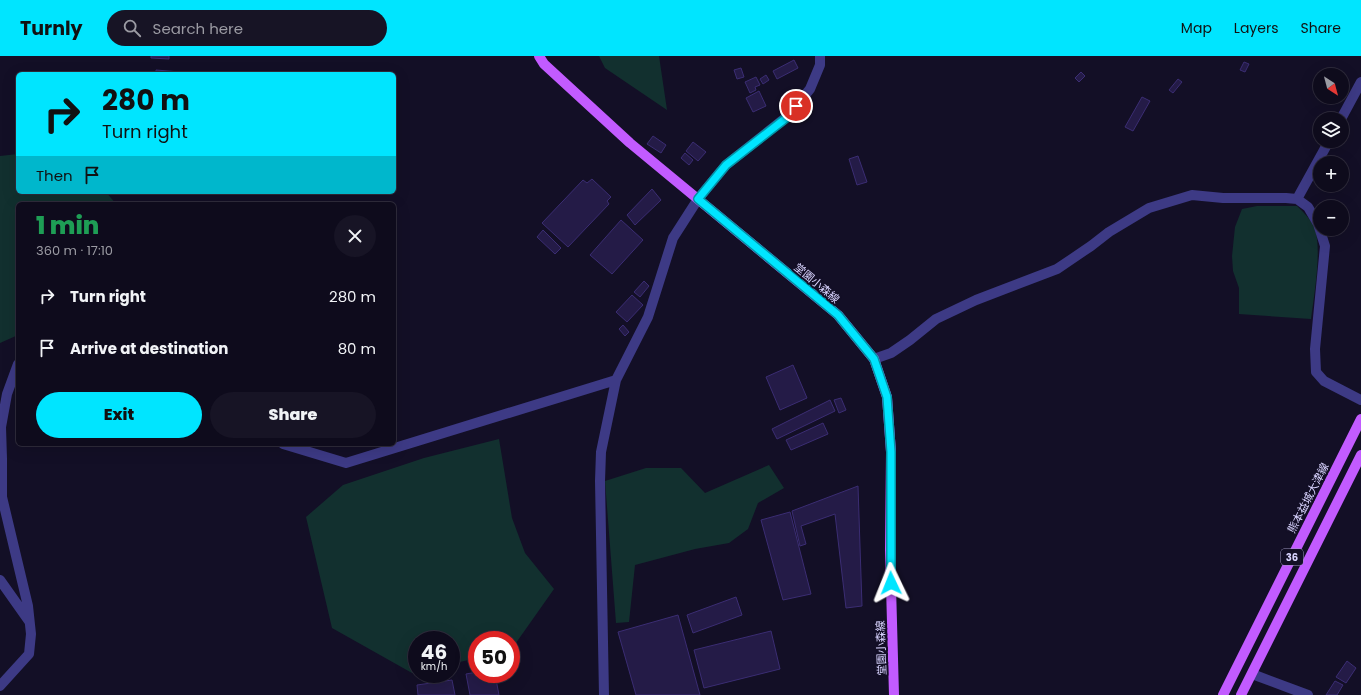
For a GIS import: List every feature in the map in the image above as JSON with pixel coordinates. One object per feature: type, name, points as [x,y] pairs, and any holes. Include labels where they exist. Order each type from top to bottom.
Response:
[{"type":"main road","name":"堂園小森線","points":[[539,56],[544,64],[630,143],[838,315],[874,359],[887,397],[891,452],[890,550],[894,695]]},
{"type":"main road","name":"熊本益城大津線","points":[[1223,695],[1361,419]]},
{"type":"main road","name":"36","points":[[1241,695],[1361,456]]},
{"type":"street","points":[[604,695],[600,460],[616,380],[648,317],[673,238],[698,199],[726,165],[790,115],[810,90],[820,64],[820,56]]},
{"type":"street","points":[[1345,112],[1361,82]]},
{"type":"street","points":[[1297,199],[1325,148]]},
{"type":"street","points":[[874,359],[891,353],[936,319],[976,300],[1056,269],[1109,232],[1148,208],[1192,195],[1223,198],[1297,199],[1308,207],[1315,218],[1325,246],[1315,349],[1316,372],[1324,382],[1361,400]]},
{"type":"street","points":[[0,686],[29,654],[31,634],[28,606],[2,497],[1,428],[7,394],[16,369]]},
{"type":"street","points":[[290,446],[346,463],[616,380]]},
{"type":"street","points":[[0,580],[29,621]]},
{"type":"street","points":[[1252,674],[1308,695]]},
{"type":"green space","points":[[599,56],[659,56],[667,110],[605,68]]},
{"type":"green space","points":[[16,154],[16,194],[108,194],[114,202],[16,202],[16,336],[0,343],[0,156]]},
{"type":"green space","points":[[1257,206],[1297,206],[1309,218],[1313,225],[1313,236],[1316,236],[1318,252],[1311,319],[1239,314],[1239,288],[1233,271],[1232,256],[1235,227],[1242,209]]},
{"type":"green space","points":[[499,439],[512,518],[525,553],[554,589],[520,637],[520,631],[468,631],[468,660],[460,662],[460,631],[408,631],[408,671],[332,628],[306,517],[343,485],[424,458]]},
{"type":"green space","points":[[769,465],[784,488],[758,503],[748,529],[729,543],[695,549],[635,565],[629,622],[616,623],[605,481],[646,468],[681,468],[705,493]]},
{"type":"building","points":[[151,56],[169,56],[169,59],[151,58]]},
{"type":"building","points":[[794,60],[798,68],[777,79],[773,71]]},
{"type":"building","points":[[1244,62],[1249,64],[1245,72],[1240,70]]},
{"type":"building","points":[[741,68],[744,77],[737,79],[734,70]]},
{"type":"building","points":[[156,70],[180,72],[156,72]]},
{"type":"building","points":[[1081,72],[1085,76],[1079,82],[1075,78]]},
{"type":"building","points":[[766,75],[769,80],[763,84],[760,79]]},
{"type":"building","points":[[756,77],[760,85],[755,87],[756,90],[750,93],[745,82]]},
{"type":"building","points":[[1178,79],[1182,82],[1173,93],[1169,90]]},
{"type":"building","points":[[759,91],[766,106],[753,112],[746,98]]},
{"type":"building","points":[[1142,97],[1150,101],[1133,131],[1125,127]]},
{"type":"building","points":[[653,136],[666,145],[661,153],[647,144]]},
{"type":"building","points":[[693,142],[706,152],[698,161],[686,151]]},
{"type":"building","points":[[685,153],[693,160],[689,165],[681,158]]},
{"type":"building","points":[[858,156],[867,182],[857,185],[849,159]]},
{"type":"building","points":[[592,179],[611,197],[607,201],[609,204],[568,247],[542,223],[583,180],[587,183]]},
{"type":"building","points":[[652,189],[661,200],[635,225],[627,215]]},
{"type":"building","points":[[621,220],[643,240],[612,274],[590,255]]},
{"type":"building","points":[[543,230],[561,248],[555,254],[537,237]]},
{"type":"building","points":[[644,281],[649,286],[640,297],[634,292]]},
{"type":"building","points":[[632,295],[643,305],[627,322],[616,312]]},
{"type":"building","points":[[623,325],[629,332],[625,336],[619,329]]},
{"type":"building","points":[[793,365],[807,398],[780,410],[766,377]]},
{"type":"building","points":[[841,398],[846,410],[839,413],[834,400]]},
{"type":"building","points":[[830,400],[835,411],[777,439],[772,429]]},
{"type":"building","points":[[823,423],[828,434],[791,450],[786,440]]},
{"type":"building","points":[[858,486],[862,606],[846,608],[835,514],[801,526],[806,544],[800,546],[792,511]]},
{"type":"building","points":[[790,512],[811,594],[783,600],[761,520]]},
{"type":"building","points":[[736,597],[742,615],[693,633],[687,615]]},
{"type":"building","points":[[678,615],[700,695],[636,695],[618,632]]},
{"type":"building","points":[[771,631],[780,669],[704,688],[694,650]]},
{"type":"building","points":[[1347,661],[1356,668],[1346,683],[1336,677]]},
{"type":"building","points":[[466,674],[468,674],[468,683],[497,683],[499,695],[470,695]]},
{"type":"building","points":[[1335,681],[1343,685],[1337,695],[1326,695]]},
{"type":"building","points":[[431,683],[453,683],[455,695],[418,695],[417,685]]},
{"type":"route","points":[[796,106],[790,115],[726,165],[698,199],[838,315],[874,359],[887,397],[891,452],[891,583]]}]
